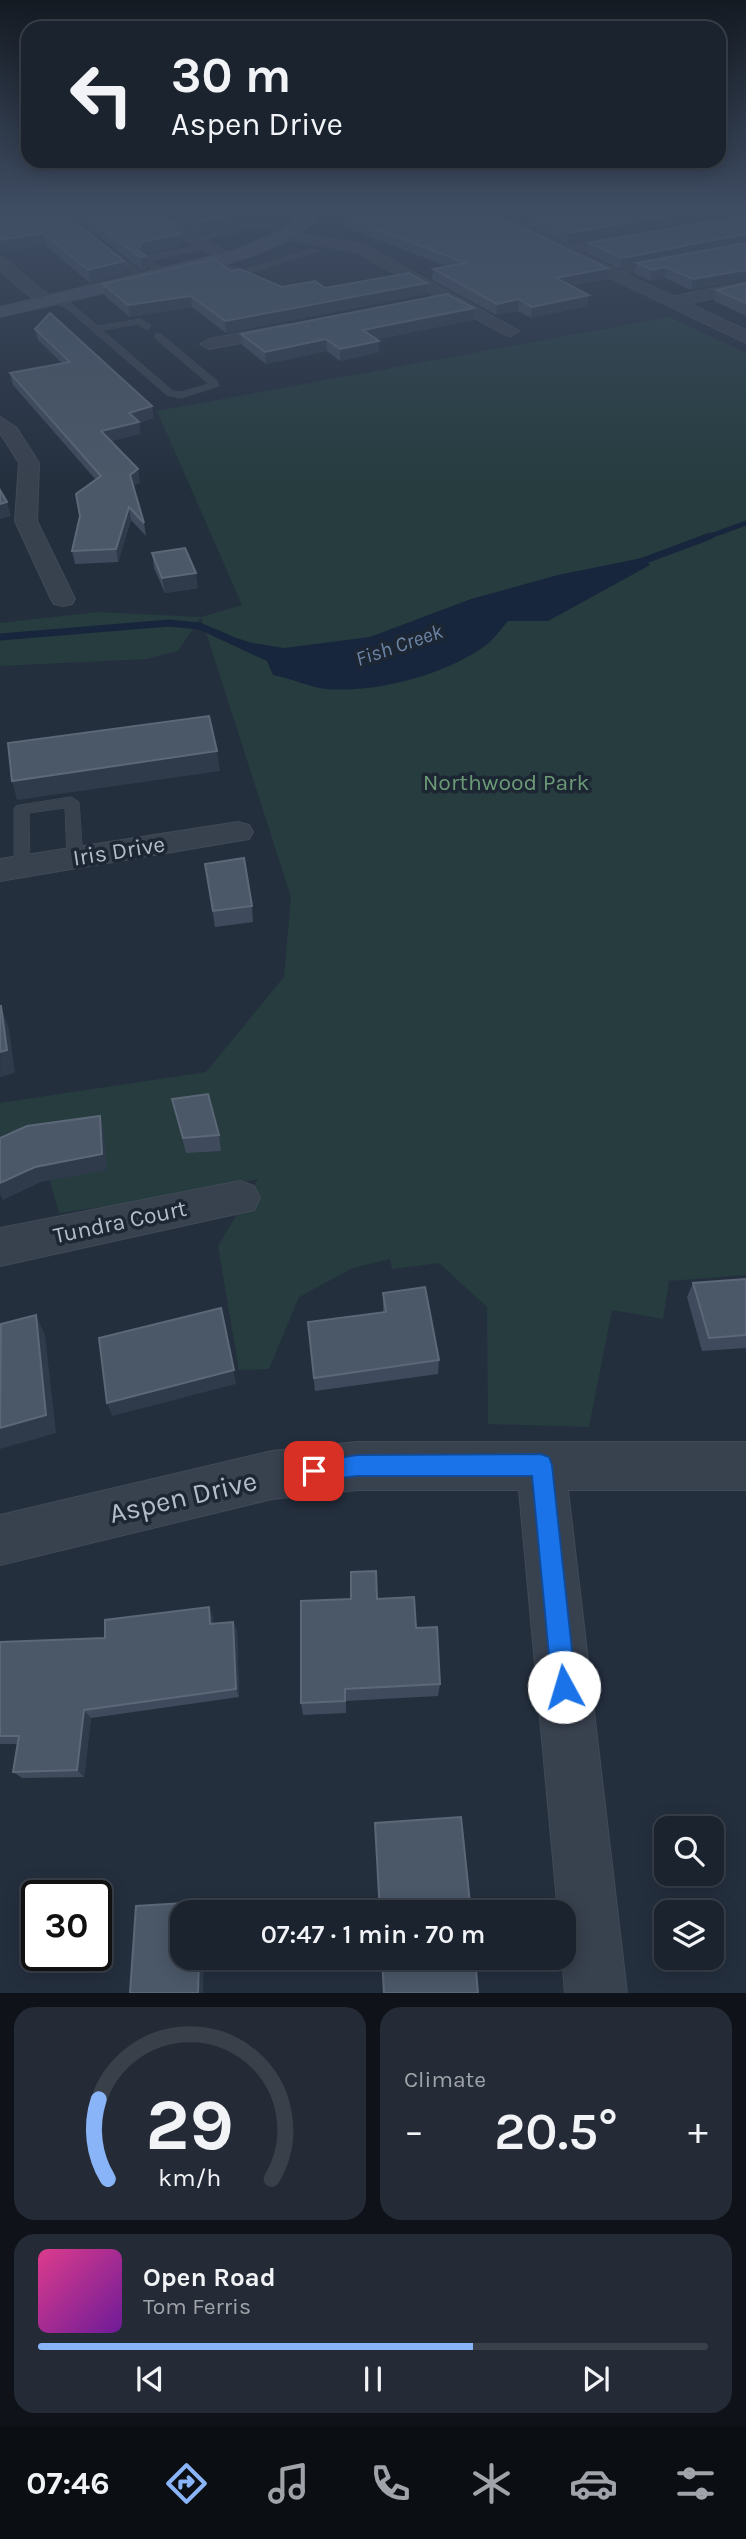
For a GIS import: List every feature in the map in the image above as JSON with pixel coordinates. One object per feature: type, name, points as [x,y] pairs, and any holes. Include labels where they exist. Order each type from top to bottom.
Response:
[{"type":"main road","points":[[0,312],[51,300]]},
{"type":"street","points":[[422,302],[433,300]]},
{"type":"street","points":[[454,300],[511,331]]},
{"type":"street","points":[[666,300],[746,337]]},
{"type":"street","points":[[670,302],[680,300]]},
{"type":"street","points":[[209,344],[302,326]]},
{"type":"street","points":[[0,423],[9,431],[29,463],[26,521],[63,599]]},
{"type":"street","name":"Iris Drive","points":[[11,869],[238,832]]},
{"type":"street","name":"Tundra Court","points":[[0,1247],[240,1198]]},
{"type":"street","points":[[541,1465],[596,1993]]},
{"type":"street","name":"Aspen Drive","points":[[0,1540],[272,1475],[357,1466],[746,1466]]},
{"type":"lane","points":[[51,300],[68,305],[170,394],[181,395],[214,386],[214,383],[158,335]]},
{"type":"lane","points":[[96,329],[140,321],[148,327]]},
{"type":"lane","points":[[11,869],[21,809],[72,802],[75,858]]},
{"type":"green space","name":"Northwood Park","points":[[669,317],[746,353],[746,1275],[669,1281],[663,1319],[612,1310],[589,1427],[488,1424],[487,1307],[439,1263],[392,1269],[390,1259],[353,1268],[299,1297],[269,1369],[239,1370],[218,1246],[258,1179],[187,1195],[59,1213],[36,1132],[0,1140],[0,1103],[206,1072],[284,977],[291,897],[201,617],[242,605],[157,411]]},
{"type":"green space","points":[[98,612],[201,617],[178,651],[147,659],[0,666],[0,623]]},
{"type":"water","points":[[642,558],[650,565],[548,621],[508,621],[489,643],[466,658],[428,674],[386,685],[345,690],[326,689],[273,675],[267,661],[213,636],[221,633],[252,643],[284,648],[370,637],[471,599],[558,575]]},
{"type":"building","points":[[122,300],[163,300],[128,305]]},
{"type":"building","points":[[196,300],[337,300],[225,321]]},
{"type":"building","points":[[416,300],[459,300],[474,308],[363,330],[379,341],[340,349],[326,339],[265,352],[241,334]]},
{"type":"building","points":[[490,300],[515,300],[497,304]]},
{"type":"building","points":[[521,300],[565,300],[532,307]]},
{"type":"building","points":[[50,313],[152,406],[129,413],[139,422],[101,431],[138,469],[130,475],[144,523],[129,507],[116,549],[72,551],[80,516],[76,494],[101,476],[10,373],[70,362],[35,329]]},
{"type":"building","points":[[0,490],[7,502],[0,504]]},
{"type":"building","points":[[185,548],[196,573],[162,578],[152,553]]},
{"type":"building","points":[[209,716],[217,751],[12,781],[8,743]]},
{"type":"building","points":[[244,858],[252,906],[213,911],[205,864]]},
{"type":"building","points":[[0,1006],[7,1050],[0,1052]]},
{"type":"building","points":[[208,1094],[219,1135],[183,1138],[172,1099]]},
{"type":"building","points":[[100,1116],[102,1154],[35,1167],[0,1183],[0,1138],[27,1126]]},
{"type":"building","points":[[746,1279],[746,1335],[709,1338],[693,1283]]},
{"type":"building","points":[[425,1287],[439,1360],[314,1378],[308,1322],[386,1312],[383,1293]]},
{"type":"building","points":[[221,1308],[234,1370],[107,1403],[99,1338]]},
{"type":"building","points":[[36,1315],[46,1415],[0,1428],[1,1324]]},
{"type":"building","points":[[376,1571],[377,1599],[414,1597],[416,1628],[437,1627],[440,1684],[345,1689],[345,1701],[301,1703],[301,1601],[351,1599],[351,1572]]},
{"type":"building","points":[[209,1607],[210,1624],[233,1622],[236,1689],[84,1710],[77,1770],[13,1772],[19,1736],[0,1736],[0,1642],[105,1638],[105,1620]]},
{"type":"building","points":[[461,1817],[470,1900],[379,1900],[375,1823]]},
{"type":"building","points":[[170,1904],[170,1970],[199,1970],[198,1993],[130,1993],[136,1906]]},
{"type":"building","points":[[383,1970],[476,1970],[478,1993],[384,1993]]},
{"type":"waterway","name":"Fish Creek","points":[[705,538],[746,523]]},
{"type":"waterway","name":"Fish Creek","points":[[635,564],[710,536]]},
{"type":"waterway","name":"Fish Creek","points":[[0,637],[169,623],[199,626],[228,638]]},
{"type":"route","points":[[314,1471],[357,1466],[541,1465],[564,1687]]}]
